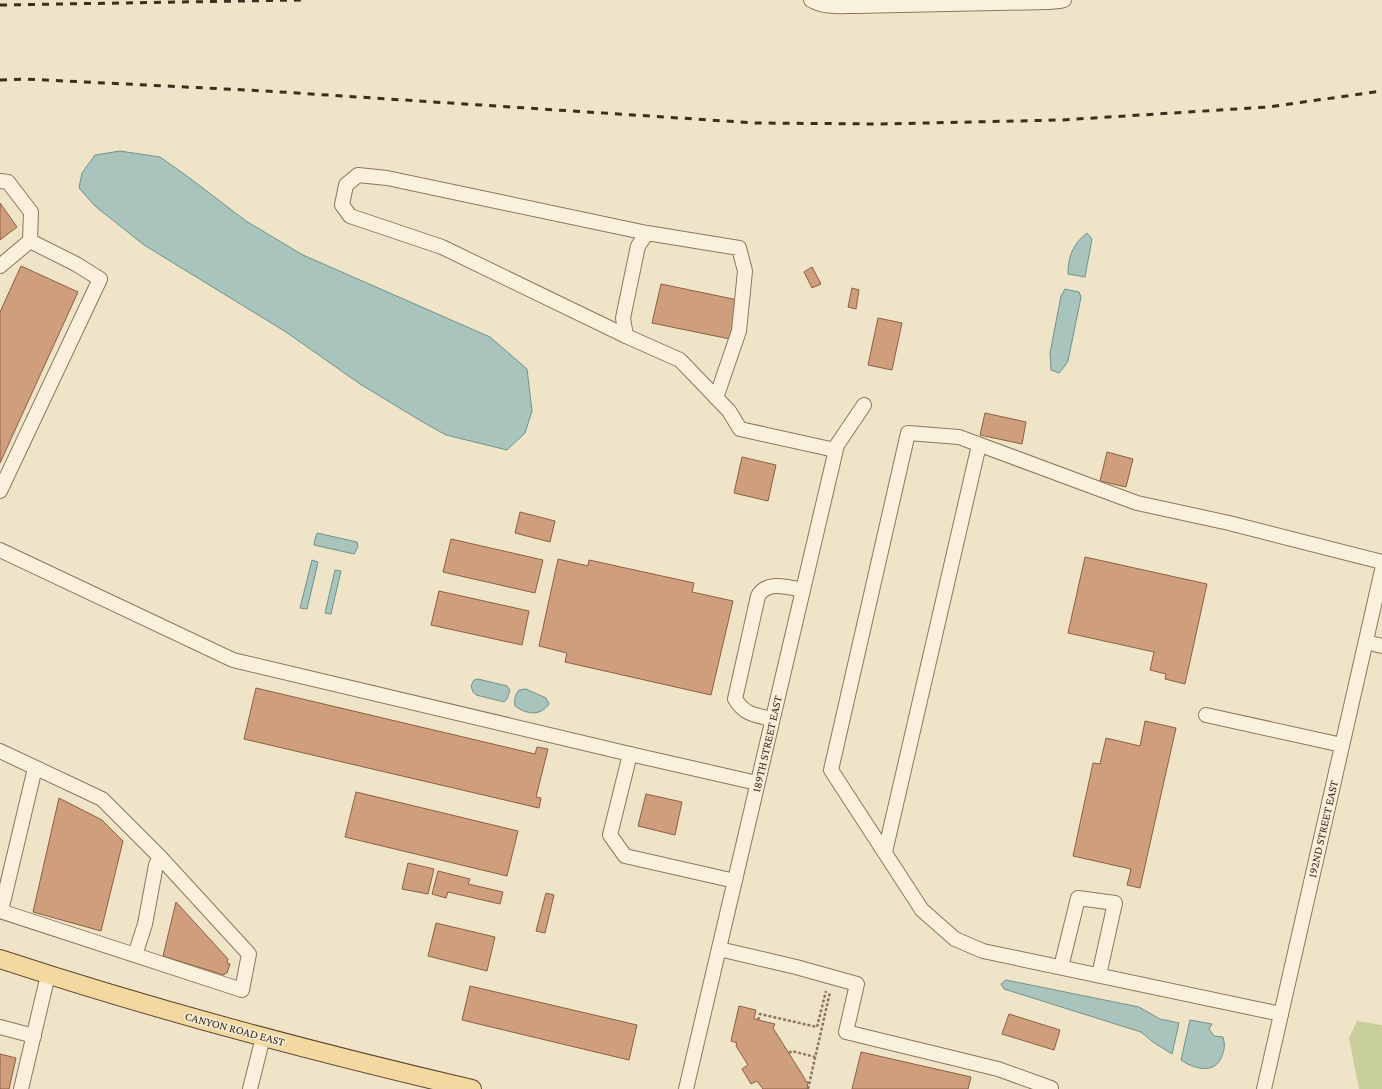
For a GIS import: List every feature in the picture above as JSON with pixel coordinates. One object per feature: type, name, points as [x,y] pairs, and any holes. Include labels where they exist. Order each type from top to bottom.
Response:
[{"type":"main road","name":"CANYON ROAD EAST","points":[[0,959],[48,975],[263,1037],[472,1089]]},
{"type":"street","points":[[811,0],[824,5],[855,6],[1060,2],[1064,0]]},
{"type":"street","points":[[716,398],[739,331],[745,271],[739,248],[647,233],[387,178],[358,176],[346,185],[342,205],[350,216],[442,247],[626,336],[680,360],[716,398],[729,411],[740,429],[836,450]]},
{"type":"street","points":[[0,181],[8,182],[31,212],[30,241],[0,266]]},
{"type":"street","points":[[626,336],[623,318],[638,246],[647,233]]},
{"type":"street","points":[[0,491],[100,279],[76,264],[30,241]]},
{"type":"street","name":"189TH STREET EAST","points":[[686,1089],[837,445],[864,405]]},
{"type":"street","points":[[1281,1014],[983,951],[955,940],[922,910],[831,770],[908,433],[959,437],[1137,503],[1229,523],[1382,562]]},
{"type":"street","points":[[885,852],[979,445]]},
{"type":"street","points":[[0,550],[233,660],[758,783]]},
{"type":"street","name":"192ND STREET EAST","points":[[1264,1089],[1382,570]]},
{"type":"street","points":[[772,720],[748,713],[740,708],[734,699],[758,596],[760,592],[778,585],[803,590]]},
{"type":"street","points":[[1366,642],[1382,646]]},
{"type":"street","points":[[1206,715],[1342,745]]},
{"type":"street","points":[[0,751],[102,799],[160,857],[249,954],[242,990],[1,911],[35,768]]},
{"type":"street","points":[[630,754],[610,835],[625,856],[735,881]]},
{"type":"street","points":[[135,955],[145,924],[156,865],[160,857]]},
{"type":"street","points":[[1061,967],[1078,898],[1114,903],[1099,976]]},
{"type":"street","points":[[719,949],[796,967],[857,984],[846,1032],[998,1069],[1051,1088]]},
{"type":"street","points":[[21,1089],[48,975]]},
{"type":"street","points":[[0,1028],[34,1036]]},
{"type":"street","points":[[250,1089],[263,1037]]},
{"type":"path","points":[[818,1024],[826,991]]},
{"type":"path","points":[[808,1089],[830,992]]},
{"type":"path","points":[[758,1020],[760,1014],[817,1027],[818,1024],[823,1025]]},
{"type":"path","points":[[789,1053],[792,1051],[815,1057]]},
{"type":"green space","points":[[1357,1021],[1382,1025],[1382,1089],[1359,1089],[1349,1038]]},
{"type":"water","points":[[120,151],[160,157],[246,221],[303,255],[490,337],[527,369],[532,411],[525,433],[507,450],[446,435],[360,384],[286,332],[144,245],[95,206],[79,188],[82,173],[95,155]]},
{"type":"water","points":[[1087,233],[1092,239],[1085,277],[1068,274],[1072,251],[1082,237]]},
{"type":"water","points":[[1065,289],[1079,292],[1081,297],[1068,361],[1059,373],[1051,370],[1050,353],[1061,296]]},
{"type":"water","points":[[317,533],[357,542],[358,547],[354,554],[314,545]]},
{"type":"water","points":[[312,560],[318,562],[307,609],[300,608]]},
{"type":"water","points":[[335,570],[341,571],[331,614],[325,613]]},
{"type":"water","points":[[478,679],[507,686],[510,690],[507,699],[504,702],[476,695],[471,686],[474,680]]},
{"type":"water","points":[[526,689],[546,698],[549,704],[541,711],[533,713],[519,709],[515,706],[515,697],[519,690]]},
{"type":"water","points":[[1006,980],[1139,1007],[1160,1019],[1179,1023],[1172,1054],[1153,1042],[1141,1032],[1004,989],[1001,984]]},
{"type":"water","points":[[1190,1020],[1212,1024],[1209,1029],[1214,1036],[1223,1037],[1223,1053],[1219,1062],[1214,1066],[1209,1068],[1198,1068],[1181,1060]]},
{"type":"building","points":[[0,203],[17,227],[0,240]]},
{"type":"building","points":[[21,266],[78,292],[0,463],[0,312]]},
{"type":"building","points":[[812,267],[821,284],[812,288],[804,272]]},
{"type":"building","points":[[661,284],[738,300],[730,339],[652,323]]},
{"type":"building","points":[[852,288],[859,290],[856,309],[848,307]]},
{"type":"building","points":[[878,318],[902,323],[892,370],[868,365]]},
{"type":"building","points":[[985,413],[1026,422],[1022,444],[980,435]]},
{"type":"building","points":[[1107,452],[1133,459],[1126,487],[1100,481]]},
{"type":"building","points":[[742,457],[776,465],[768,501],[734,493]]},
{"type":"building","points":[[520,512],[555,521],[550,542],[515,533]]},
{"type":"building","points":[[451,539],[543,560],[535,593],[443,572]]},
{"type":"building","points":[[1085,557],[1207,584],[1185,684],[1165,679],[1166,674],[1150,670],[1154,652],[1068,633]]},
{"type":"building","points":[[558,559],[588,566],[589,560],[694,583],[692,592],[733,601],[711,695],[565,662],[567,653],[539,646]]},
{"type":"building","points":[[439,591],[529,611],[522,645],[431,625]]},
{"type":"building","points":[[256,688],[535,754],[537,747],[548,749],[536,797],[541,798],[539,808],[244,739]]},
{"type":"building","points":[[1145,721],[1176,728],[1140,888],[1127,885],[1131,869],[1073,856],[1093,763],[1100,764],[1106,738],[1140,746]]},
{"type":"building","points":[[356,792],[518,831],[507,876],[345,837]]},
{"type":"building","points":[[646,794],[682,802],[675,835],[638,826]]},
{"type":"building","points":[[59,798],[102,820],[123,841],[101,931],[33,912]]},
{"type":"building","points":[[408,863],[434,869],[428,894],[402,889]]},
{"type":"building","points":[[438,871],[470,879],[468,884],[503,892],[500,904],[448,892],[446,898],[432,894]]},
{"type":"building","points":[[546,893],[554,895],[545,933],[536,931]]},
{"type":"building","points":[[176,902],[228,959],[227,963],[230,964],[227,973],[224,975],[163,956]]},
{"type":"building","points":[[436,923],[495,937],[487,971],[428,956]]},
{"type":"building","points":[[470,986],[637,1025],[629,1060],[462,1020]]},
{"type":"building","points":[[739,1006],[756,1010],[754,1019],[775,1024],[773,1028],[805,1081],[808,1082],[807,1089],[763,1089],[757,1081],[751,1084],[742,1069],[748,1065],[736,1046],[737,1043],[731,1041]]},
{"type":"building","points":[[1009,1014],[1060,1030],[1054,1050],[1002,1034]]},
{"type":"building","points":[[861,1052],[971,1077],[968,1089],[852,1089]]},
{"type":"building","points":[[0,1054],[16,1058],[9,1089],[0,1089]]},
{"type":"railway","points":[[0,5],[302,0]]},
{"type":"railway","points":[[0,80],[25,79],[266,91],[756,123],[881,124],[1061,120],[1268,107],[1382,91]]}]
